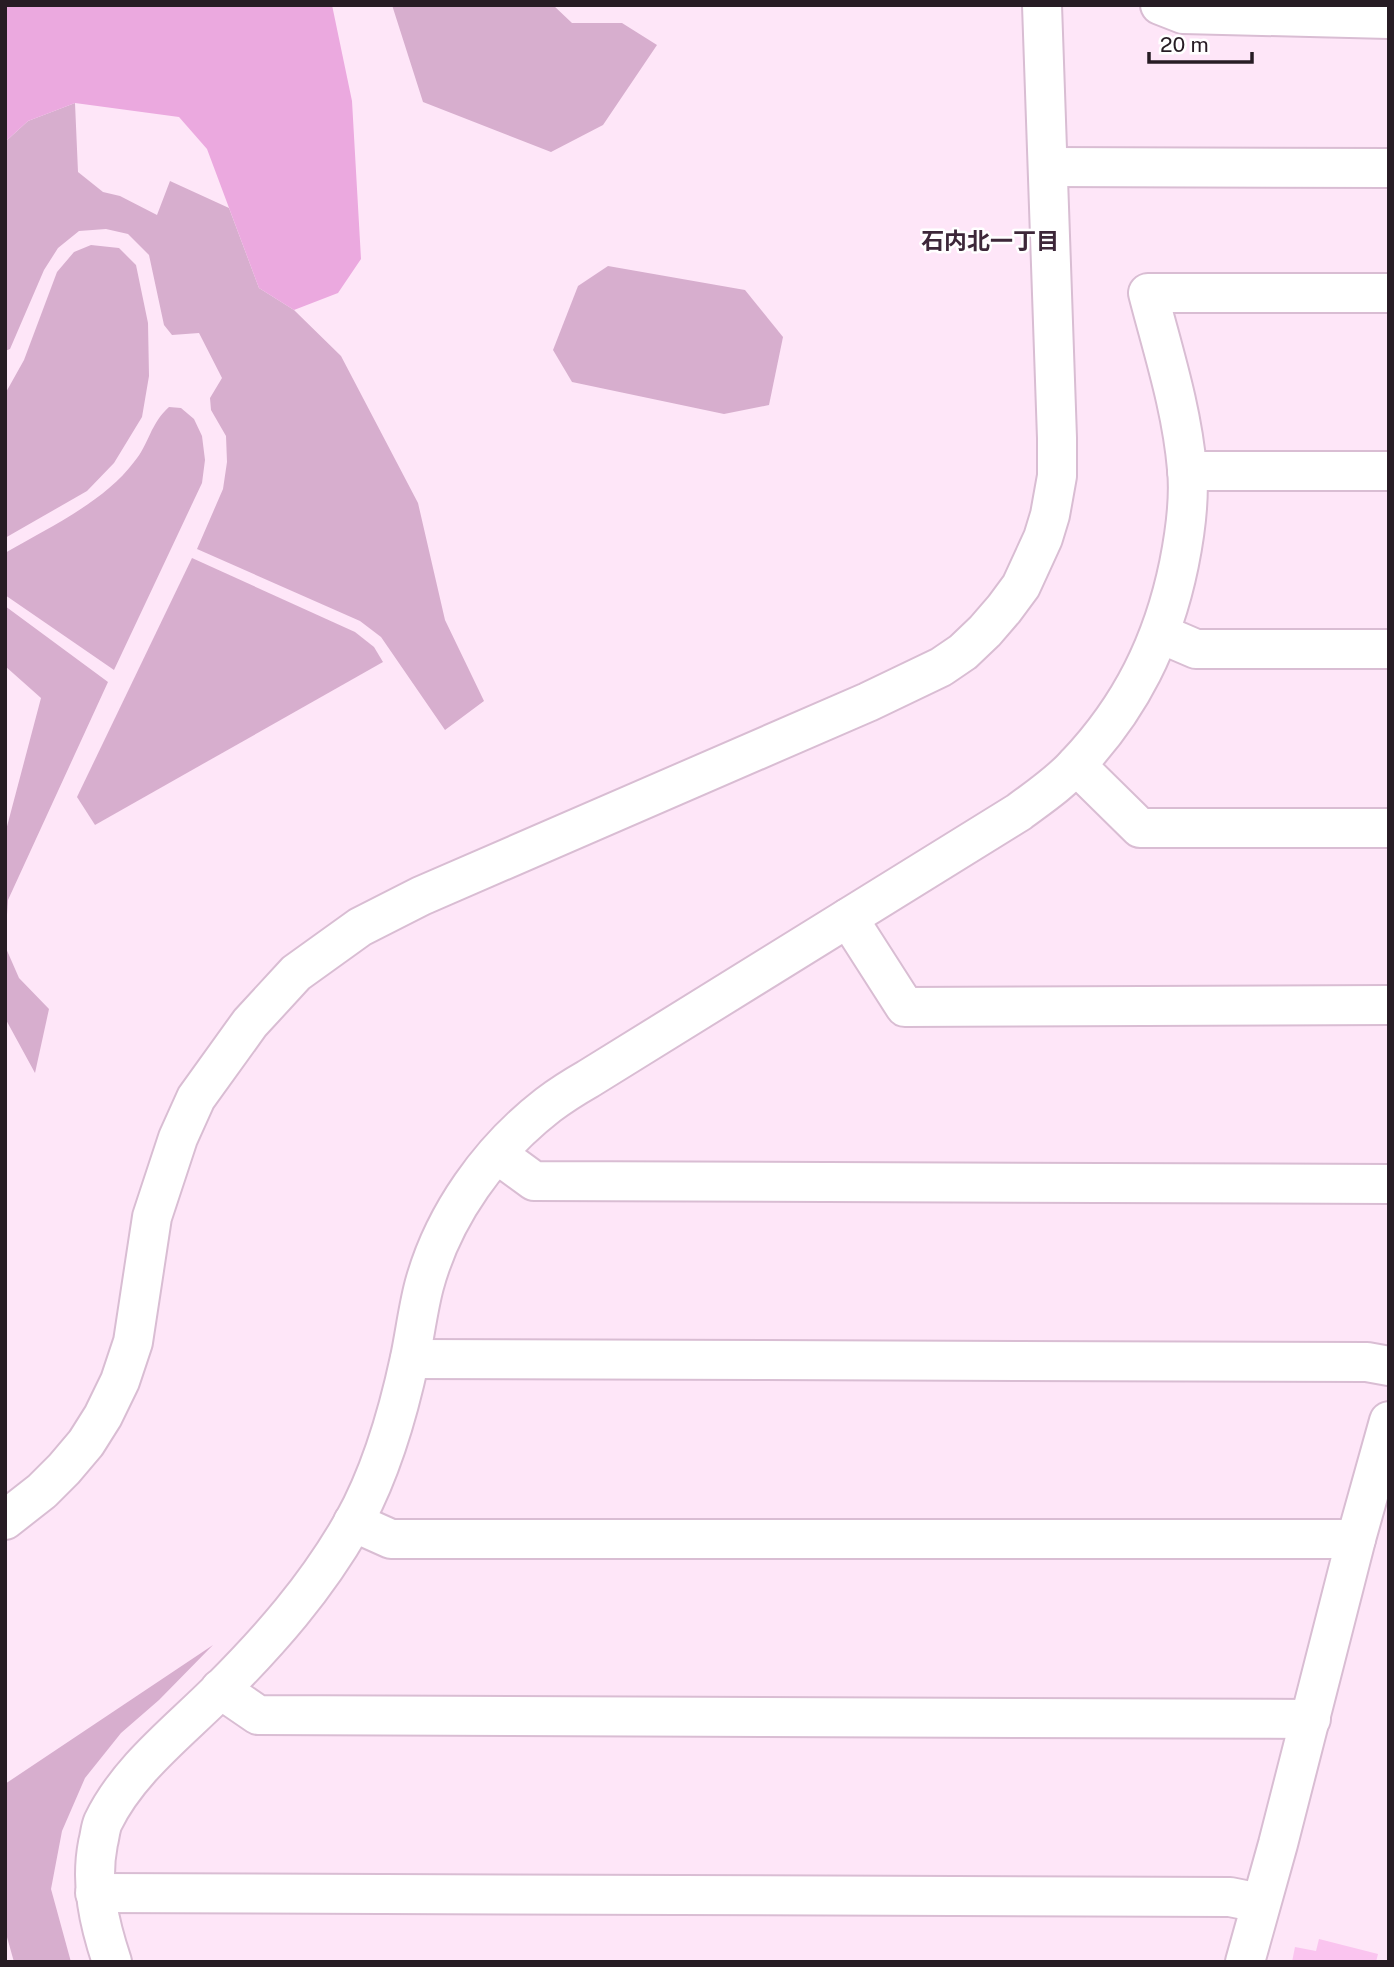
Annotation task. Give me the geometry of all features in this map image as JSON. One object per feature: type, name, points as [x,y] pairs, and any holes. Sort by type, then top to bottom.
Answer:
[{"type":"street","points":[[5,1520],[42,1491],[64,1469],[86,1443],[103,1416],[120,1381],[133,1342],[152,1217],[178,1138],[196,1098],[234,1044],[296,974],[360,927],[421,896],[918,680],[963,652],[985,631],[1021,586],[1043,538],[1057,476],[1042,5]]},
{"type":"street","points":[[1160,5],[1183,14],[1389,19]]},
{"type":"street","points":[[1048,167],[1389,168]]},
{"type":"street","points":[[112,1962],[101,1931],[95,1892],[95,1860],[102,1825],[121,1791],[146,1763],[270,1640],[302,1599],[353,1522],[369,1489],[398,1406],[425,1285],[442,1238],[466,1194],[497,1154],[521,1128],[548,1105],[599,1071],[1019,812],[1076,765],[1125,703],[1161,634],[1185,532],[1187,471],[1183,435],[1148,293],[1389,293]]},
{"type":"street","points":[[1187,471],[1389,471]]},
{"type":"street","points":[[1161,634],[1196,649],[1389,649]]},
{"type":"street","points":[[1076,765],[1140,828],[1389,828]]},
{"type":"street","points":[[848,918],[905,1007],[1389,1005]]},
{"type":"street","points":[[497,1154],[534,1181],[1389,1184]]},
{"type":"street","points":[[410,1359],[1367,1362],[1389,1366]]},
{"type":"street","points":[[1245,1962],[1311,1719],[1356,1539],[1388,1430]]},
{"type":"street","points":[[353,1522],[391,1538],[1356,1539]]},
{"type":"street","points":[[220,1689],[258,1715],[1311,1719]]},
{"type":"street","points":[[95,1892],[1230,1897],[1260,1903]]},
{"type":"shaded area","points":[[5,5],[332,5],[352,101],[361,259],[338,293],[294,310],[259,288],[207,149],[179,117],[75,103],[28,121],[5,142]]},
{"type":"shaded area","points":[[392,5],[553,5],[572,23],[622,23],[657,45],[603,125],[551,152],[423,102]]},
{"type":"shaded area","points":[[75,103],[78,172],[103,192],[120,196],[157,215],[170,181],[229,208],[259,288],[294,310],[341,356],[418,503],[445,620],[484,701],[445,730],[381,637],[360,621],[197,549],[223,489],[227,462],[226,436],[211,410],[210,398],[222,378],[199,333],[172,335],[164,325],[149,255],[128,234],[106,229],[79,231],[58,248],[44,270],[10,349],[5,351],[5,142],[28,121]]},
{"type":"shaded area","points":[[91,245],[119,248],[136,265],[148,323],[149,376],[142,417],[114,463],[87,491],[5,538],[5,394],[24,360],[57,272],[74,252]]},
{"type":"shaded area","points":[[608,266],[745,290],[783,337],[769,405],[724,414],[572,382],[553,350],[578,286]]},
{"type":"shaded area","points":[[169,407],[181,408],[194,419],[202,436],[205,460],[202,483],[114,670],[5,595],[5,553],[74,513],[107,490],[134,462],[158,420]]},
{"type":"shaded area","points":[[192,558],[355,632],[374,647],[383,662],[95,825],[77,797]]},
{"type":"shaded area","points":[[5,606],[108,682],[8,900],[5,944],[5,834],[41,698],[5,666]]},
{"type":"shaded area","points":[[5,946],[19,978],[49,1009],[35,1073],[5,1018]]},
{"type":"shaded area","points":[[213,1645],[159,1700],[121,1733],[85,1778],[62,1831],[51,1889],[71,1962],[14,1962],[5,1930],[5,1784]]},
{"type":"building","points":[[1319,1939],[1378,1954],[1376,1962],[1292,1962],[1295,1947],[1316,1951]]},
{"type":"district","name":"石内北一丁目","points":[[990,241]]}]
